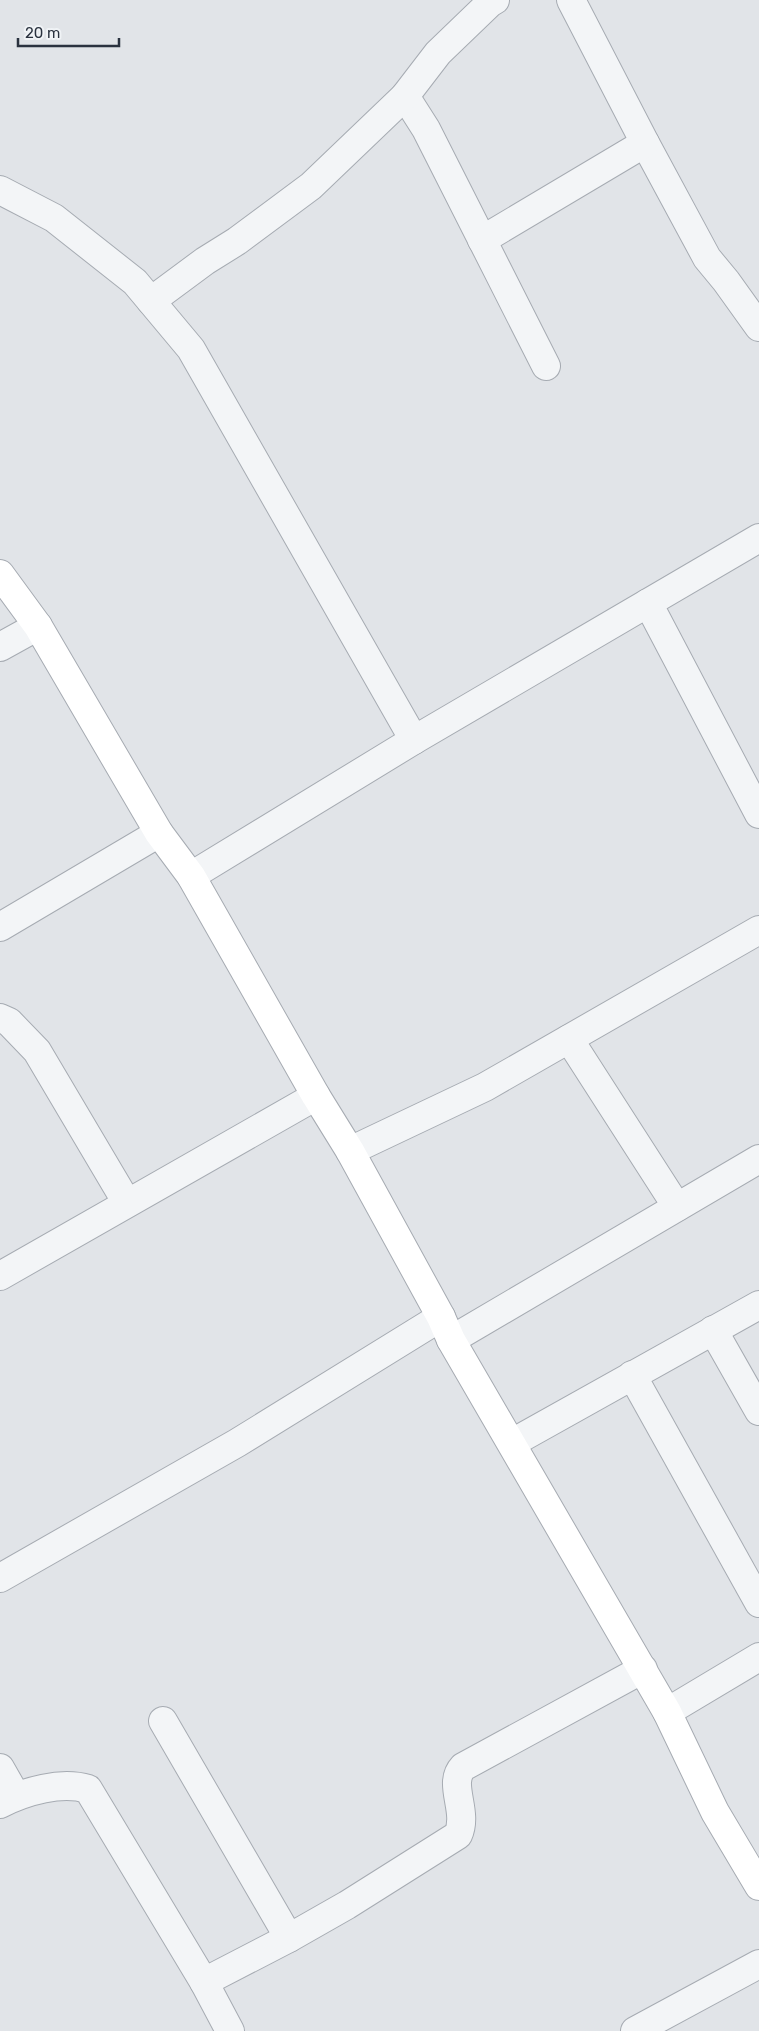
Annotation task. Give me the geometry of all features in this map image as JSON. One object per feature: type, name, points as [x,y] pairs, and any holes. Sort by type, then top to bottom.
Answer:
[{"type":"main road","points":[[0,574],[38,626],[159,833],[191,876],[316,1096],[350,1151],[446,1328],[643,1669],[667,1712],[715,1812],[759,1886]]},
{"type":"street","points":[[151,301],[205,261],[237,242],[311,186],[405,96],[438,53],[495,0]]},
{"type":"street","points":[[571,0],[645,144],[707,258],[759,327]]},
{"type":"street","points":[[405,96],[426,129],[546,366]]},
{"type":"street","points":[[482,240],[645,144]]},
{"type":"street","points":[[0,190],[54,218],[135,282],[191,349],[414,740]]},
{"type":"street","points":[[191,876],[414,740],[759,538]]},
{"type":"street","points":[[648,602],[759,814]]},
{"type":"street","points":[[0,648],[38,626]]},
{"type":"street","points":[[0,928],[159,833]]},
{"type":"street","points":[[350,1151],[485,1087],[759,930]]},
{"type":"street","points":[[0,1018],[9,1022],[37,1051],[127,1203]]},
{"type":"street","points":[[569,1039],[676,1207]]},
{"type":"street","points":[[0,1276],[316,1096]]},
{"type":"street","points":[[0,1578],[237,1442],[446,1328],[676,1207],[759,1158]]},
{"type":"street","points":[[512,1442],[759,1304]]},
{"type":"street","points":[[713,1330],[759,1411]]},
{"type":"street","points":[[632,1375],[759,1603]]},
{"type":"street","points":[[667,1712],[759,1658]]},
{"type":"street","points":[[204,1982],[289,1938],[347,1905],[458,1835],[462,1820],[457,1779],[458,1772],[463,1767],[643,1669]]},
{"type":"street","points":[[164,1722],[289,1938]]},
{"type":"street","points":[[0,1768],[8,1800],[64,1785],[88,1788],[204,1982],[230,2031]]},
{"type":"street","points":[[635,2031],[759,1964]]}]
